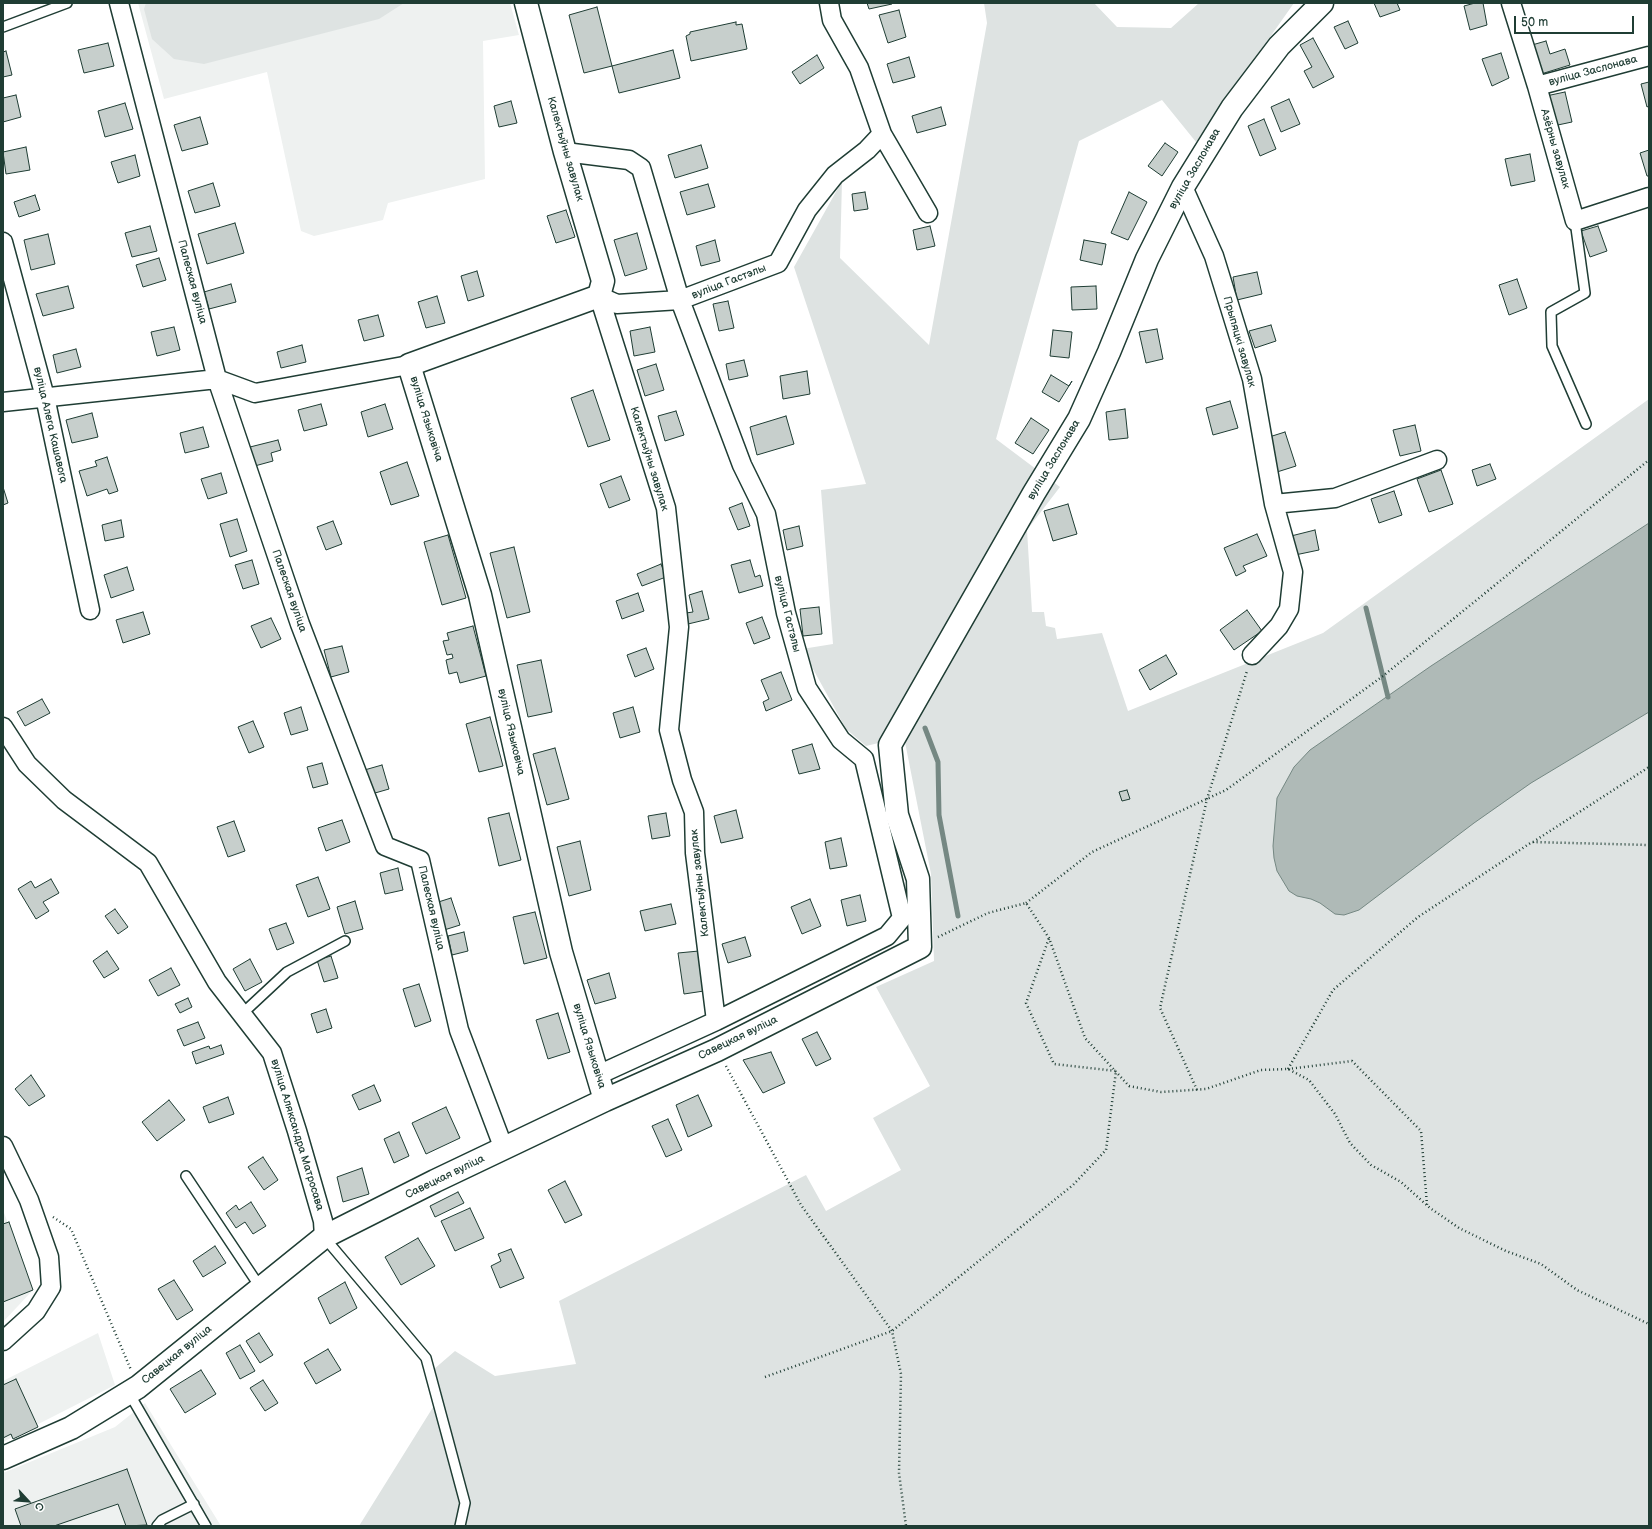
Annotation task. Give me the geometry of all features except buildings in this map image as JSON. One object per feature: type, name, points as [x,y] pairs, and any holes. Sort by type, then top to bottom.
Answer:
[{"type":"street","name":"Палеская вуліца","points":[[119,3],[217,379],[300,624],[385,846],[420,860],[459,1030],[504,1149]]},
{"type":"street","name":"Калектыўны завулак","points":[[526,3],[565,152],[603,281],[599,296],[666,508],[679,627],[669,730],[682,780],[694,812],[695,853],[716,1020]]},
{"type":"street","points":[[829,3],[832,20],[859,68],[882,134],[928,213]]},
{"type":"street","name":"вуліца Заслонава","points":[[920,946],[918,879],[897,815],[890,745],[1034,493],[1079,418],[1109,352],[1147,259],[1182,187],[1232,108],[1279,46],[1322,3]]},
{"type":"street","name":"Азёрны завулак","points":[[1511,3],[1537,86],[1575,221]]},
{"type":"street","name":"вуліца Заслонава","points":[[1537,86],[1649,56]]},
{"type":"street","name":"вуліца Гастэлы","points":[[599,296],[617,304],[680,300],[778,263],[807,210],[835,175],[867,150],[882,134]]},
{"type":"street","name":"вуліца Гастэлы","points":[[565,152],[629,160],[641,168],[680,300],[742,465],[766,514],[786,613],[807,688],[841,740],[864,759],[902,918],[887,936],[716,1020]]},
{"type":"street","name":"Прыпяцкі завулак","points":[[1182,187],[1214,256],[1252,379],[1274,504],[1293,572],[1289,609],[1279,626],[1252,655]]},
{"type":"street","points":[[1575,221],[1649,197]]},
{"type":"street","name":"вуліца Алега Кашавога","points":[[3,242],[45,397],[90,610]]},
{"type":"street","points":[[3,402],[217,379],[255,393],[409,365],[599,296]]},
{"type":"street","name":"вуліца Языковіча","points":[[409,365],[480,595],[561,952],[605,1100]]},
{"type":"street","points":[[1274,504],[1335,498],[1437,460]]},
{"type":"street","name":"вуліца Аляксандра Матросава","points":[[3,727],[26,764],[64,800],[148,863],[217,982],[272,1053],[297,1131],[323,1221],[324,1237]]},
{"type":"street","name":"Савецкая вуліца","points":[[3,1458],[71,1428],[134,1390],[324,1237],[605,1100],[717,1050],[920,946]]},
{"type":"street","points":[[598,1075],[716,1020]]},
{"type":"street","points":[[3,1146],[29,1200],[49,1257],[50,1287],[36,1311],[3,1341]]},
{"type":"lane","points":[[3,27],[66,3]]},
{"type":"lane","points":[[1575,221],[1585,293],[1551,312],[1552,346],[1586,424]]},
{"type":"lane","points":[[243,1014],[287,972],[345,941]]},
{"type":"lane","points":[[186,1176],[260,1287]]},
{"type":"lane","points":[[324,1237],[426,1358],[465,1503],[460,1526]]},
{"type":"lane","points":[[134,1390],[206,1526]]},
{"type":"lane","points":[[157,1526],[162,1520],[194,1504]]},
{"type":"path","points":[[920,946],[988,913],[1026,903],[1092,852],[1226,790],[1383,676],[1649,460]]},
{"type":"path","points":[[1197,1090],[1160,1008],[1207,799],[1252,655]]},
{"type":"path","points":[[1288,1069],[1333,990],[1418,917],[1649,767]]},
{"type":"path","points":[[1532,842],[1649,845]]},
{"type":"path","points":[[1026,903],[1049,938],[1085,1038],[1129,1086],[1160,1092],[1206,1089],[1261,1070],[1288,1069],[1352,1061],[1421,1132],[1427,1205]]},
{"type":"path","points":[[1049,938],[1026,1003],[1054,1064],[1116,1071]]},
{"type":"path","points":[[717,1050],[801,1205],[892,1330],[901,1374],[899,1473],[906,1526]]},
{"type":"path","points":[[1288,1069],[1309,1080],[1335,1114],[1350,1143],[1371,1165],[1401,1182],[1427,1205],[1459,1228],[1506,1251],[1541,1264],[1577,1290],[1649,1324]]},
{"type":"path","points":[[765,1377],[892,1330],[1073,1185],[1106,1150],[1116,1071]]},
{"type":"path","points":[[29,1200],[70,1229],[134,1390]]},
{"type":"shaded area","points":[[138,3],[510,3],[519,35],[483,41],[485,179],[388,203],[383,220],[314,236],[301,231],[267,72],[164,99]]},
{"type":"shaded area","points":[[146,3],[404,3],[379,19],[204,64],[174,59],[152,39],[144,9]]},
{"type":"shaded area","points":[[984,3],[1094,3],[1117,27],[1171,28],[1199,3],[1294,3],[1196,142],[1162,100],[1079,141],[996,439],[1060,487],[1027,530],[1032,612],[1044,612],[1046,626],[1055,628],[1057,639],[1102,633],[1128,711],[1323,633],[1649,399],[1649,1526],[359,1526],[435,1404],[426,1376],[455,1351],[495,1376],[576,1364],[559,1301],[806,1175],[826,1211],[901,1170],[873,1118],[930,1086],[876,987],[934,961],[931,874],[904,737],[866,746],[846,729],[802,649],[833,644],[821,490],[866,484],[794,267],[842,181],[840,258],[929,345],[987,23]]},
{"type":"shaded area","points":[[1649,523],[1649,712],[1531,783],[1474,823],[1359,910],[1344,915],[1335,914],[1320,903],[1311,899],[1297,896],[1289,891],[1277,871],[1274,858],[1273,846],[1277,798],[1294,767],[1310,750],[1431,666]]},
{"type":"shaded area","points":[[3,1210],[33,1290],[3,1322]]},
{"type":"shaded area","points":[[98,1333],[115,1385],[3,1442],[3,1381]]},
{"type":"shaded area","points":[[145,1403],[221,1526],[3,1526],[3,1473],[115,1427]]},
{"type":"waterway","points":[[1366,608],[1388,697]]},
{"type":"waterway","points":[[925,728],[938,762],[939,815],[958,916]]}]
